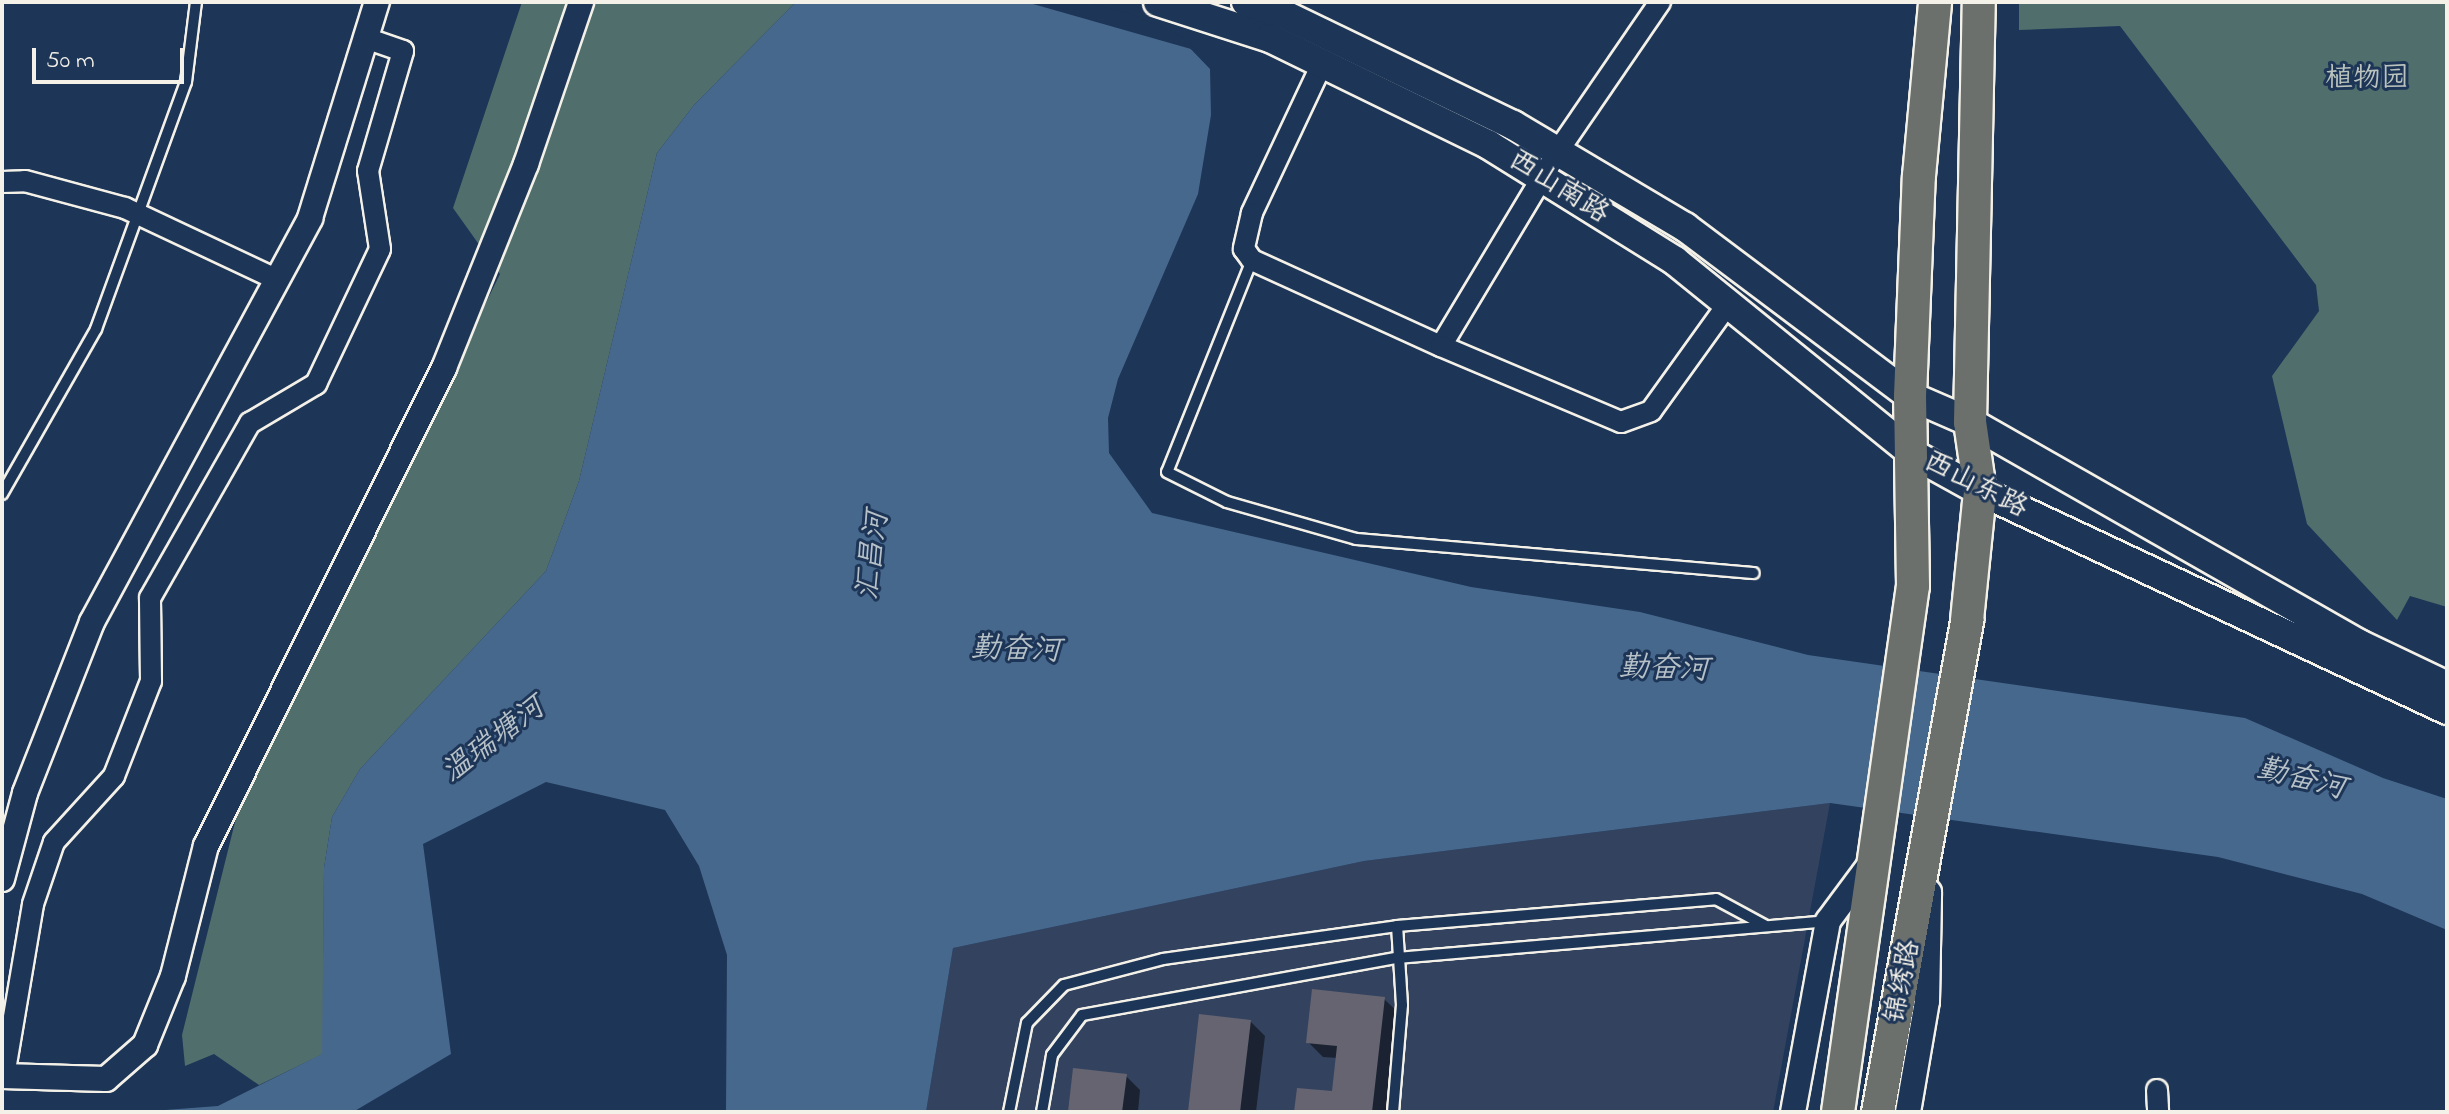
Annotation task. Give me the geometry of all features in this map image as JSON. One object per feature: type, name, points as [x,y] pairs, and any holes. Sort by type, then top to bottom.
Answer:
[{"type":"main road","name":"西山南路","points":[[1158,2],[1253,10],[1499,118],[1685,227],[1910,396],[1970,422]]},
{"type":"main road","name":"西山东路","points":[[1935,2],[1919,176],[1910,396],[1913,454],[1980,491],[2447,710]]},
{"type":"main road","name":"西山东路","points":[[1979,2],[1970,422],[2359,644],[2447,686]]},
{"type":"main road","name":"西山南路","points":[[1253,10],[1322,64],[1489,145],[1675,261],[1913,454]]},
{"type":"main road","points":[[1970,422],[1980,491]]},
{"type":"main road","name":"锦绣路","points":[[1838,1112],[1913,586],[1913,454]]},
{"type":"main road","name":"锦绣路","points":[[1878,1112],[1929,852],[1967,620],[1980,491]]},
{"type":"street","points":[[2,879],[13,789],[92,622],[310,218],[377,2]]},
{"type":"street","points":[[366,38],[403,51],[368,171],[380,249],[316,384],[250,423],[150,598],[151,681],[114,776],[54,842],[33,904],[3,1076],[106,1079],[145,1045],[173,976],[206,846],[444,368],[526,164],[581,2]]},
{"type":"street","points":[[1441,346],[1558,151],[1660,2]]},
{"type":"street","points":[[1322,64],[1252,213],[1244,249],[1252,260],[1441,346],[1621,422],[1651,411],[1728,304]]},
{"type":"street","points":[[2,182],[25,181],[139,214],[278,280]]},
{"type":"street","points":[[1908,1112],[1927,1001],[1929,852]]},
{"type":"street","points":[[1793,1112],[1828,921],[1876,857]]},
{"type":"street","points":[[2157,1090],[2158,1112]]},
{"type":"lane","points":[[2,494],[96,329],[186,82],[196,2]]},
{"type":"lane","points":[[1252,260],[1167,472],[1227,502],[1356,539],[1754,573]]},
{"type":"lane","points":[[1009,1112],[1027,1023],[1064,985],[1163,959],[1397,926],[1716,899],[1766,926]]},
{"type":"lane","points":[[1042,1112],[1052,1055],[1082,1015],[1397,958],[1828,921]]},
{"type":"lane","points":[[1393,1112],[1402,1005],[1397,926]]},
{"type":"shaded area","points":[[1830,803],[1773,1112],[926,1112],[953,948],[1364,861]]},
{"type":"green space","points":[[522,2],[796,2],[694,105],[657,153],[579,481],[546,571],[360,769],[332,817],[324,868],[323,1054],[259,1085],[214,1054],[185,1066],[182,1035],[238,810],[500,274],[453,208]]},
{"type":"green space","name":"植物园","points":[[2019,2],[2447,2],[2447,607],[2410,596],[2397,620],[2307,524],[2272,376],[2319,311],[2316,285],[2120,26],[2019,30]]},
{"type":"water","points":[[796,2],[1079,2],[1184,42],[1210,69],[1211,115],[1198,194],[1118,379],[1108,418],[1109,453],[1152,513],[1471,587],[1640,612],[1808,655],[2245,718],[2383,778],[2447,799],[2447,930],[2362,894],[2218,857],[1830,803],[1364,861],[953,948],[926,1112],[726,1112],[727,955],[699,866],[665,810],[546,782],[423,844],[451,1054],[353,1112],[139,1112],[218,1106],[322,1054],[324,868],[332,817],[360,769],[546,571],[579,481],[657,153],[694,105]]},
{"type":"pier","points":[[1026,2],[1085,2],[1133,15],[1186,38],[1198,51]]},
{"type":"building","points":[[1312,989],[1385,997],[1372,1112],[1294,1112],[1297,1088],[1332,1091],[1337,1046],[1306,1043]]},
{"type":"building","points":[[1199,1014],[1251,1020],[1240,1112],[1188,1112]]},
{"type":"building","points":[[1073,1068],[1127,1074],[1122,1112],[1068,1112]]},
{"type":"water label","name":"汇昌河","points":[[874,556]]},
{"type":"water label","name":"勤奋河","points":[[1016,651]]},
{"type":"water label","name":"勤奋河","points":[[1664,670]]},
{"type":"water label","name":"温瑞塘河","points":[[494,741]]},
{"type":"water label","name":"勤奋河","points":[[2301,780]]}]
